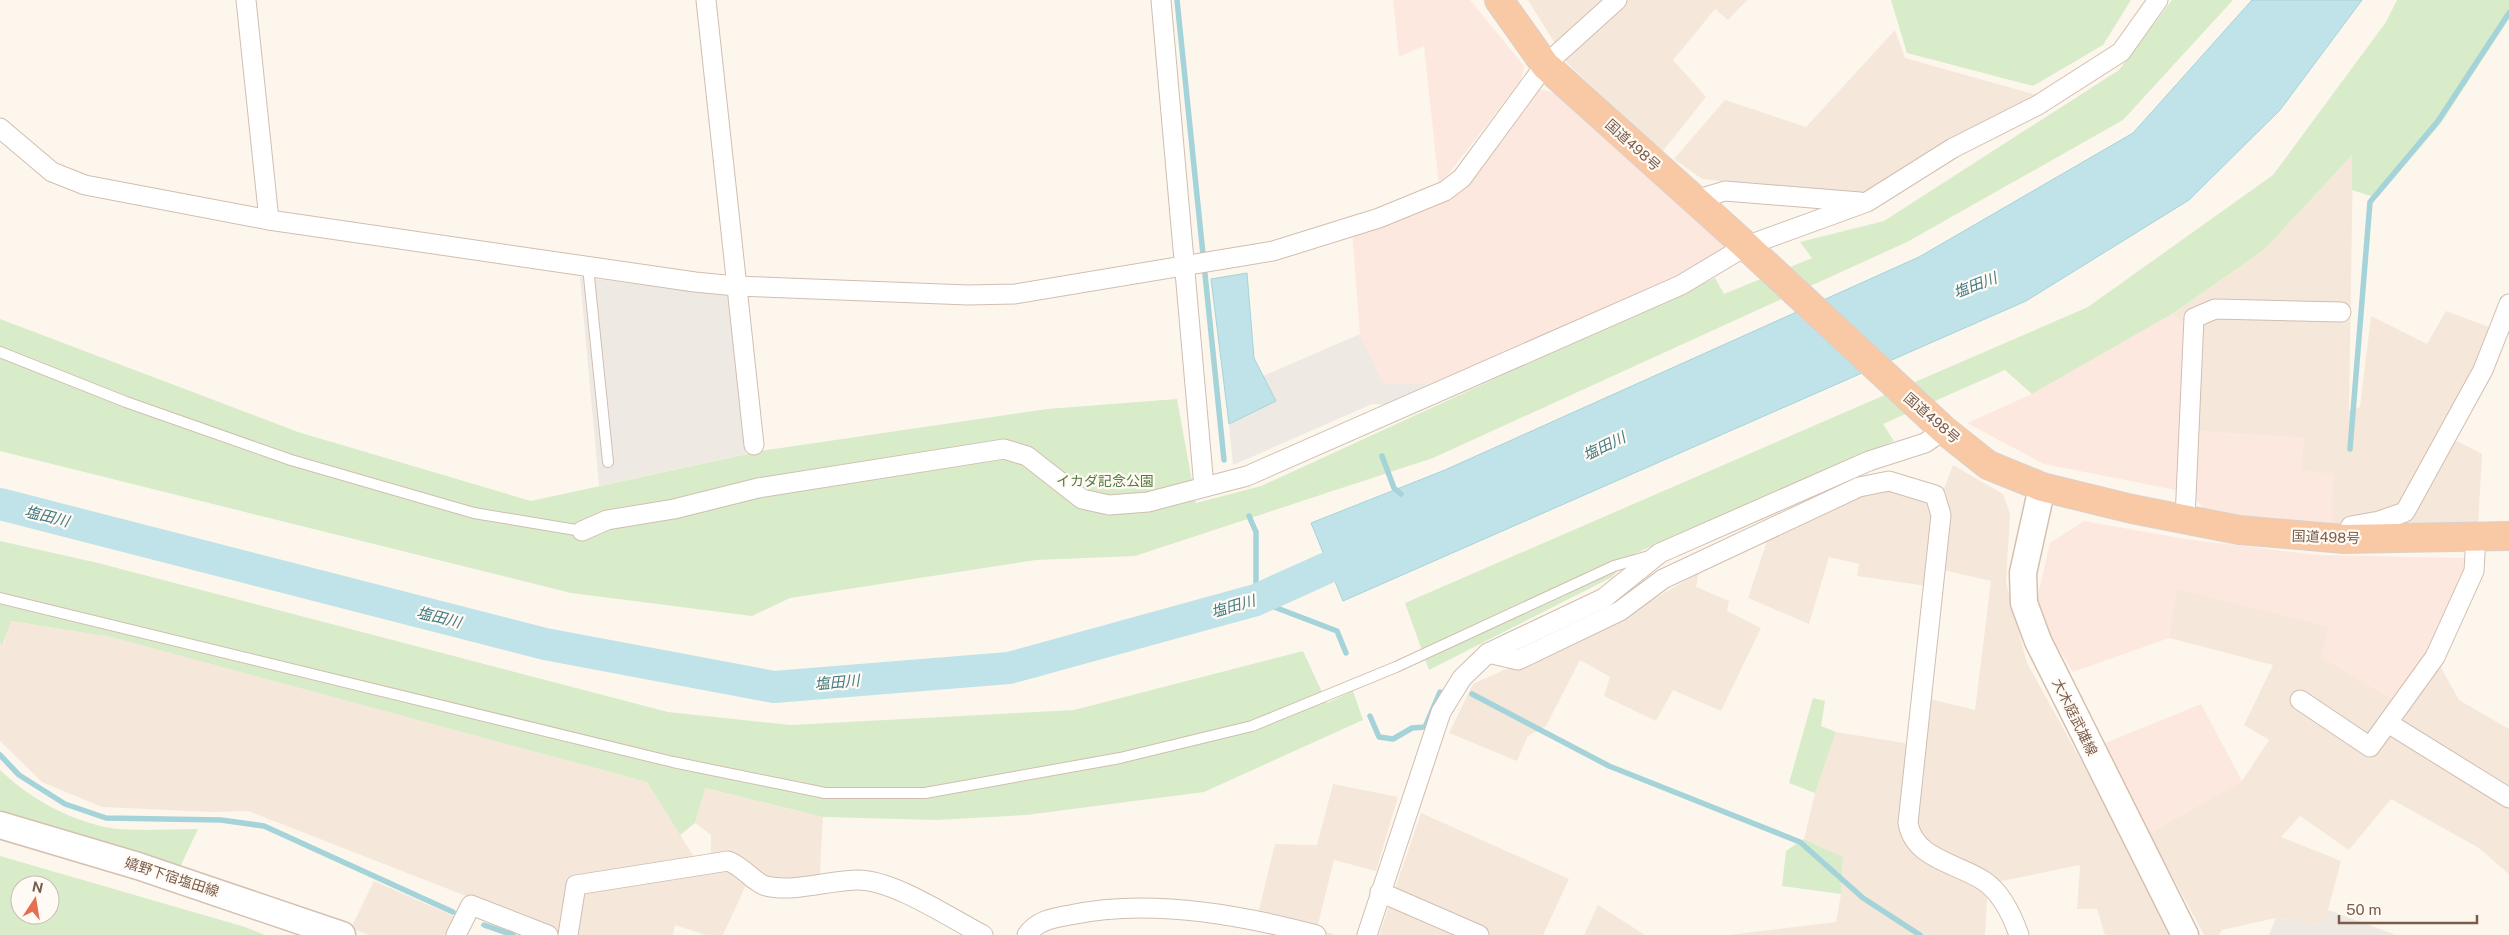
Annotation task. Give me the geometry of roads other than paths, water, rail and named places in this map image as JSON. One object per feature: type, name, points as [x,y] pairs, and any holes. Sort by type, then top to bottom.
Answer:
[{"type":"highway","name":"国道498号","points":[[1499,0],[1545,65],[1746,246],[1944,430],[1988,465],[2042,487],[2239,530],[2344,539],[2509,536]]},
{"type":"main road","name":"大木庭武雄線","points":[[2042,487],[2023,573],[2024,603],[2043,650],[2185,935]]},
{"type":"main road","name":"嬉野下宿塩田線","points":[[0,825],[146,868],[342,935]]},
{"type":"street","points":[[246,0],[269,220]]},
{"type":"street","points":[[706,0],[754,445]]},
{"type":"street","points":[[1161,0],[1197,265],[1204,487]]},
{"type":"street","points":[[0,128],[52,172],[85,185],[269,220],[588,268],[736,286],[968,295],[1015,294],[1273,251],[1379,218],[1445,191],[1462,178],[1545,65],[1617,0]]},
{"type":"street","points":[[582,531],[607,520],[674,509],[758,488],[1004,449],[1027,456],[1082,499],[1109,505],[1148,502],[1247,476],[1673,289],[1746,246],[1867,202],[1953,148],[2038,105],[2121,52],[2158,0]]},
{"type":"street","points":[[1695,200],[1725,191],[1867,202]]},
{"type":"street","points":[[2344,539],[2351,526],[2379,522],[2405,512],[2483,370],[2509,304]]},
{"type":"street","points":[[2184,519],[2194,318],[2215,310],[2341,312]]},
{"type":"street","points":[[1367,935],[1441,712],[1462,678],[1488,653],[1604,598],[1660,553],[1869,461],[1925,443],[1944,430]]},
{"type":"street","points":[[1488,653],[1518,660],[1620,611],[1663,579],[1859,487],[1889,481],[1935,495],[1941,515],[1908,823],[1910,837],[1923,851],[1985,882],[2011,912],[2019,935]]},
{"type":"street","points":[[2300,700],[2370,747],[2435,657],[2474,571],[2476,536]]},
{"type":"street","points":[[2388,723],[2509,798]]},
{"type":"street","points":[[568,935],[576,885],[728,861],[739,865],[765,886],[787,887],[859,880],[890,886],[983,935]]},
{"type":"street","points":[[1380,892],[1479,935]]},
{"type":"street","points":[[456,935],[471,905],[548,935]]},
{"type":"street","points":[[1027,935],[1030,929],[1045,920],[1101,908],[1195,911],[1265,923],[1316,935]]},
{"type":"lane","points":[[588,268],[608,462]]},
{"type":"lane","points":[[0,352],[126,402],[291,460],[474,512],[582,531]]},
{"type":"lane","points":[[0,598],[682,764],[825,793],[925,793],[1120,758],[1252,726],[1396,667],[1614,566],[1660,553]]},
{"type":"water","points":[[2252,0],[2362,0],[2280,110],[2189,200],[2026,301],[1343,601],[1311,523],[1445,470],[1919,257],[2133,133]]},
{"type":"water","points":[[1247,273],[1254,358],[1276,401],[1229,424],[1211,279]]},
{"type":"waterway","points":[[1177,0],[1224,460]]},
{"type":"waterway","points":[[2350,449],[2370,202],[2438,121],[2509,13]]},
{"type":"waterway","points":[[1382,456],[1394,488],[1401,494]]},
{"type":"waterway","name":"塩田川","points":[[0,504],[545,644],[774,687],[1009,668],[1256,600],[1329,567],[1371,551]]},
{"type":"waterway","points":[[1249,516],[1256,532],[1256,600],[1337,631],[1346,653]]},
{"type":"waterway","points":[[1370,716],[1379,737],[1393,739],[1412,728],[1425,727],[1440,692]]},
{"type":"waterway","points":[[1472,694],[1609,766],[1800,842],[1863,898],[1920,935]]},
{"type":"waterway","points":[[0,755],[19,775],[65,804],[106,818],[221,820],[264,826],[453,912]]},
{"type":"waterway","points":[[484,925],[513,935]]},
{"type":"park label","name":"イカダ記念公園","points":[[1105,481]]}]
